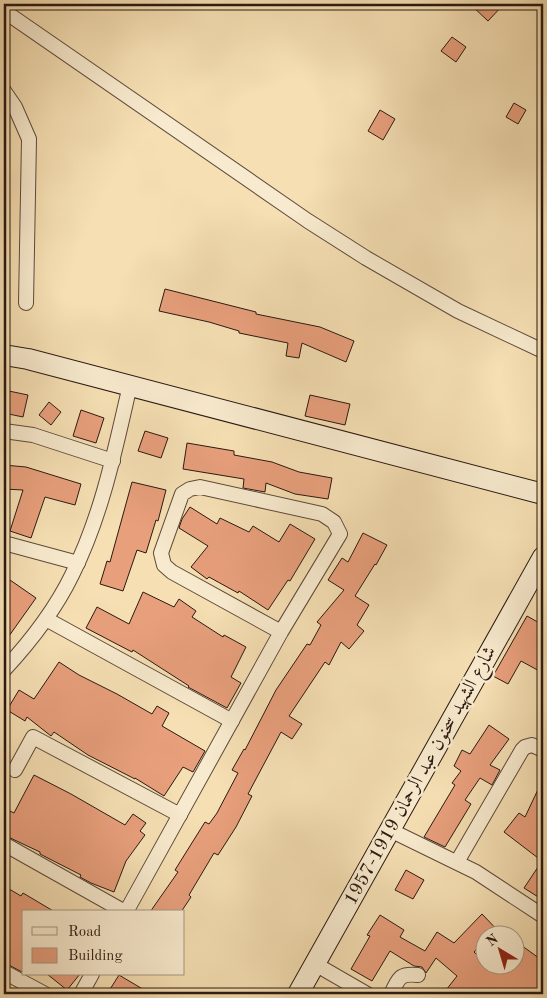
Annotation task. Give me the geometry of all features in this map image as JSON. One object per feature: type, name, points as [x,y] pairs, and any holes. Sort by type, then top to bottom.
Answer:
[{"type":"street","points":[[4,11],[292,210],[366,258],[458,311],[543,351]]},
{"type":"street","points":[[4,92],[15,106],[29,138],[26,303]]},
{"type":"street","points":[[4,355],[28,359],[543,494]]},
{"type":"street","points":[[4,670],[46,620],[78,563],[91,532],[113,461],[130,386]]},
{"type":"street","points":[[4,431],[33,435],[113,461]]},
{"type":"street","points":[[127,910],[281,632],[340,534],[334,522],[322,514],[200,487],[190,489],[182,494],[161,553],[164,566],[281,632]]},
{"type":"street","points":[[4,543],[78,563]]},
{"type":"street","name":"شارع الشهيد سحنون عبد الرحمان 1919-1957","points":[[298,994],[543,557]]},
{"type":"street","points":[[46,620],[232,721]]},
{"type":"street","points":[[15,770],[33,737],[180,815]]},
{"type":"street","points":[[457,862],[522,750],[532,745],[543,750]]},
{"type":"street","points":[[390,830],[476,872],[543,916]]},
{"type":"street","points":[[4,844],[122,910]]},
{"type":"street","points":[[315,964],[367,994]]},
{"type":"street","points":[[4,972],[45,994]]},
{"type":"street","points":[[391,994],[400,978],[406,974],[418,975]]},
{"type":"street","points":[[81,994],[91,976]]},
{"type":"building","points":[[470,4],[504,4],[488,21]]},
{"type":"building","points":[[452,37],[466,47],[456,62],[441,51]]},
{"type":"building","points":[[514,103],[526,110],[518,124],[506,117]]},
{"type":"building","points":[[380,110],[395,119],[383,140],[368,131]]},
{"type":"building","points":[[165,289],[256,312],[256,314],[320,327],[354,341],[346,362],[302,343],[299,358],[286,356],[288,343],[239,333],[239,331],[209,322],[159,311]]},
{"type":"building","points":[[4,390],[28,395],[23,417],[4,413]]},
{"type":"building","points":[[310,395],[350,404],[345,425],[305,416]]},
{"type":"building","points":[[49,402],[61,412],[51,425],[39,415]]},
{"type":"building","points":[[81,410],[104,418],[96,443],[73,436]]},
{"type":"building","points":[[145,431],[168,438],[161,458],[138,451]]},
{"type":"building","points":[[187,443],[234,451],[234,455],[272,462],[299,472],[332,478],[328,499],[295,494],[266,483],[265,492],[243,488],[244,479],[183,469]]},
{"type":"building","points":[[4,465],[26,467],[81,484],[75,505],[45,497],[31,538],[10,531],[23,490],[4,489]]},
{"type":"building","points":[[132,482],[166,490],[158,521],[156,520],[146,553],[137,550],[123,591],[100,584],[107,561],[110,562]]},
{"type":"building","points":[[190,507],[217,524],[220,518],[249,532],[253,526],[279,542],[290,524],[315,539],[290,581],[288,580],[268,610],[239,591],[238,593],[209,577],[207,579],[191,567],[208,546],[179,528],[182,519]]},
{"type":"building","points":[[363,533],[387,545],[355,596],[369,605],[357,625],[364,631],[349,649],[341,642],[329,665],[325,662],[289,716],[302,724],[292,739],[281,732],[248,794],[252,796],[236,827],[218,855],[214,853],[182,910],[151,910],[178,872],[175,870],[205,822],[209,824],[217,813],[238,773],[232,770],[245,750],[276,690],[307,644],[310,645],[321,625],[317,622],[344,590],[328,580],[342,558],[348,562]]},
{"type":"building","points":[[10,580],[36,598],[4,643],[4,589]]},
{"type":"building","points":[[143,592],[174,607],[179,599],[196,611],[192,617],[223,637],[224,635],[246,647],[231,677],[241,683],[227,708],[188,687],[133,650],[132,652],[86,628],[97,607],[129,624]]},
{"type":"building","points":[[527,616],[543,625],[543,673],[521,661],[508,684],[493,676]]},
{"type":"building","points":[[59,662],[79,675],[152,714],[157,706],[169,713],[162,726],[205,751],[193,772],[183,767],[164,796],[135,778],[88,755],[54,732],[51,736],[27,717],[25,721],[7,710],[19,690],[34,699]]},
{"type":"building","points":[[489,725],[509,739],[490,765],[500,770],[492,785],[480,778],[465,800],[471,804],[445,847],[424,837],[455,785],[452,783],[461,771],[454,766],[462,750],[470,754]]},
{"type":"building","points":[[34,775],[125,825],[133,814],[146,823],[140,831],[145,835],[126,861],[114,892],[91,883],[80,877],[81,875],[40,854],[40,852],[4,835],[4,808],[14,813]]},
{"type":"building","points":[[543,779],[543,900],[524,888],[542,861],[504,832],[519,813],[525,817]]},
{"type":"building","points":[[406,870],[424,880],[413,899],[395,890]]},
{"type":"building","points":[[4,886],[21,896],[23,893],[52,910],[22,910],[22,972],[7,964],[9,960],[4,957]]},
{"type":"building","points":[[482,914],[493,926],[474,926],[474,976],[524,976],[524,947],[543,961],[543,994],[443,994],[457,976],[436,958],[426,973],[422,967],[414,966],[390,951],[372,981],[351,969],[370,936],[367,935],[380,915],[404,930],[400,937],[425,951],[437,932],[454,943]]},
{"type":"building","points":[[50,976],[78,976],[67,990]]},
{"type":"building","points":[[118,976],[121,976],[151,994],[107,994]]}]
